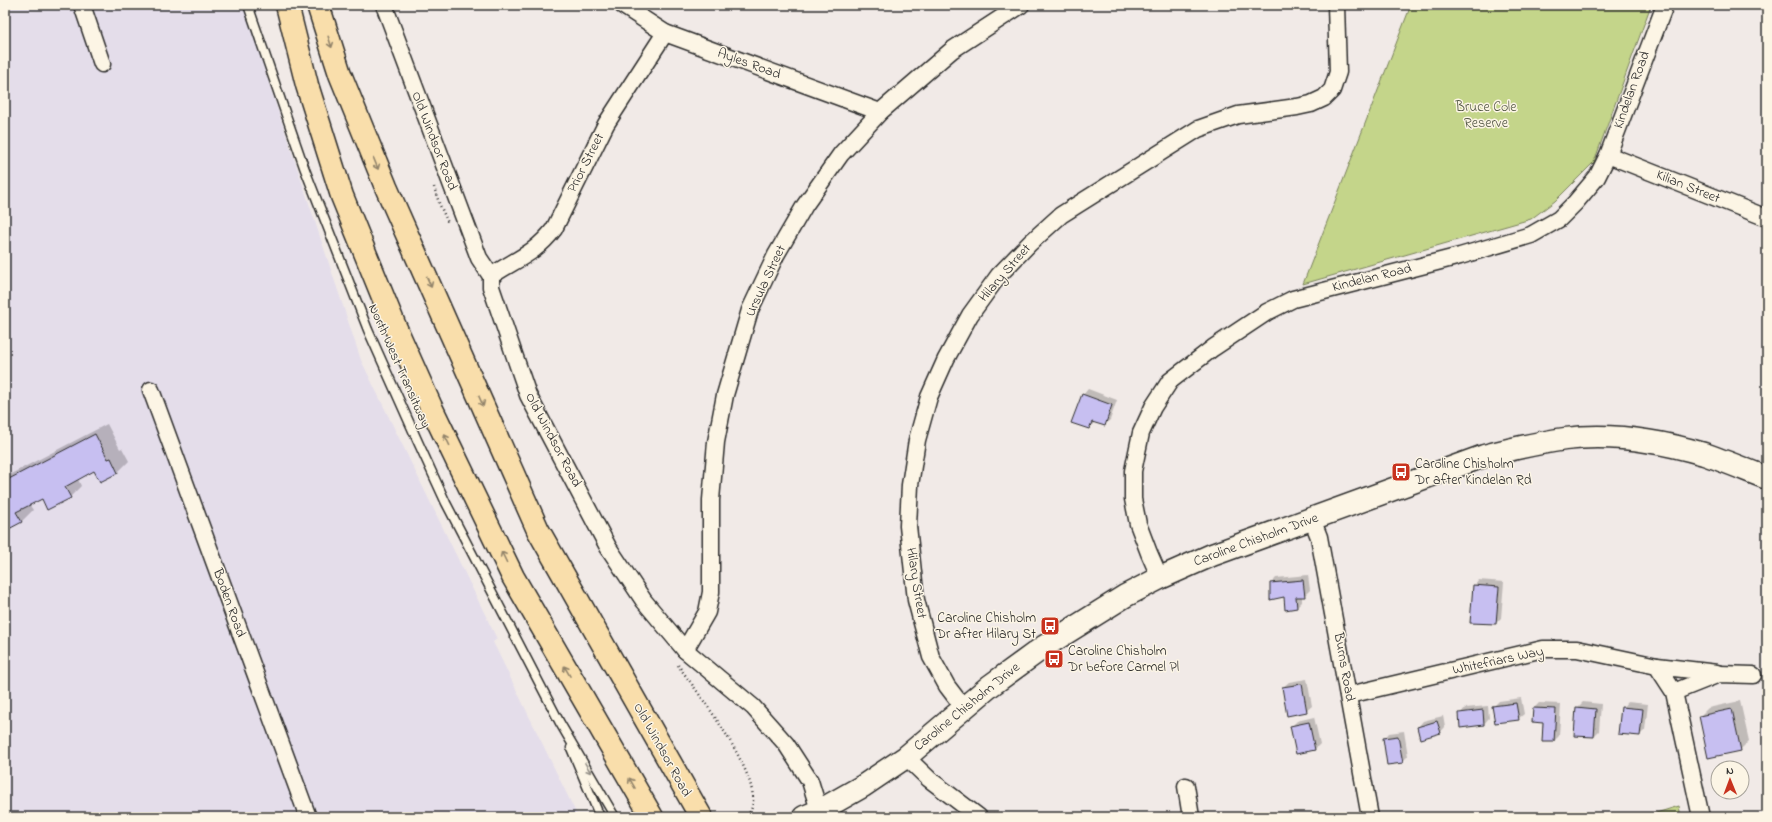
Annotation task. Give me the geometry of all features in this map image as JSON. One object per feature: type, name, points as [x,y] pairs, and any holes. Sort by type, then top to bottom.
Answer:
[{"type":"highway","points":[[287,5],[307,85],[342,196],[394,324],[431,407],[513,577],[652,817]]},
{"type":"highway","name":"Old Windsor Road","points":[[318,5],[340,74],[386,187],[538,530],[701,817]]},
{"type":"main road","name":"Caroline Chisholm Drive","points":[[815,815],[863,786],[906,757],[963,707],[990,686],[1057,638],[1107,606],[1160,578],[1212,555],[1484,456],[1524,446],[1566,439],[1608,438],[1657,443],[1705,455],[1767,478]]},
{"type":"street","points":[[82,5],[102,64]]},
{"type":"street","name":"Old Windsor Road","points":[[384,5],[479,258],[491,276],[492,292],[528,395],[608,547],[644,601],[685,650],[752,707],[786,744],[810,782],[815,815]]},
{"type":"street","name":"Ayles Road","points":[[622,5],[665,32],[880,112]]},
{"type":"street","name":"Ursula Street","points":[[685,650],[707,612],[711,592],[711,500],[716,442],[725,395],[750,310],[776,255],[805,205],[841,154],[880,112],[952,50],[1021,5]]},
{"type":"street","name":"Hilary Street","points":[[963,707],[948,686],[931,657],[916,600],[908,526],[910,485],[918,440],[929,397],[946,359],[970,315],[999,275],[1030,243],[1062,215],[1198,129],[1238,115],[1297,107],[1311,104],[1324,98],[1332,90],[1338,72],[1336,5]]},
{"type":"street","name":"Kindelan Road","points":[[1160,578],[1138,524],[1133,499],[1133,471],[1141,434],[1153,407],[1170,381],[1213,348],[1267,312],[1293,298],[1460,256],[1531,235],[1559,219],[1597,177],[1608,155],[1665,5]]},
{"type":"street","name":"Prior Street","points":[[491,276],[525,257],[544,242],[554,228],[606,124],[665,32]]},
{"type":"street","name":"Kilian Street","points":[[1608,155],[1767,218]]},
{"type":"street","name":"Boden Road","points":[[151,390],[308,817]]},
{"type":"street","name":"Burns Road","points":[[1312,519],[1320,537],[1370,817]]},
{"type":"street","name":"Whitefriars Way","points":[[1349,695],[1543,649],[1577,649],[1657,666],[1719,674]]},
{"type":"street","points":[[1657,666],[1674,692],[1701,817]]},
{"type":"street","points":[[1674,692],[1719,674],[1754,674]]},
{"type":"street","points":[[906,757],[929,779],[979,817]]},
{"type":"street","points":[[1186,786],[1191,817]]},
{"type":"lane","name":"North West Transitway","points":[[248,5],[304,167],[368,330],[446,503],[560,723],[615,817]]},
{"type":"lane","name":"North West Transitway","points":[[560,723],[600,817]]},
{"type":"shaded area","points":[[5,5],[243,5],[361,360],[497,639],[493,642],[578,817],[5,817]]},
{"type":"green space","name":"Bruce Cole Reserve","points":[[1411,5],[1651,5],[1594,162],[1555,201],[1531,219],[1303,284]]},
{"type":"green space","points":[[1679,806],[1681,817],[1643,817]]},
{"type":"building","points":[[1082,394],[1112,405],[1105,426],[1092,422],[1089,429],[1071,423]]},
{"type":"building","points":[[95,434],[108,459],[111,458],[118,473],[100,482],[94,471],[65,487],[71,498],[47,510],[42,499],[16,512],[22,522],[5,531],[5,481]]},
{"type":"building","points":[[1303,580],[1305,597],[1296,597],[1297,608],[1285,610],[1284,597],[1270,600],[1270,583]]},
{"type":"building","points":[[1473,585],[1499,587],[1496,624],[1470,623]]},
{"type":"building","points":[[1302,684],[1307,712],[1287,716],[1282,687]]},
{"type":"building","points":[[1516,703],[1519,720],[1495,723],[1492,706]]},
{"type":"building","points":[[1576,707],[1596,709],[1594,737],[1574,736]]},
{"type":"building","points":[[1621,707],[1643,709],[1640,736],[1618,734]]},
{"type":"building","points":[[1533,708],[1556,709],[1554,742],[1542,742],[1543,723],[1532,722]]},
{"type":"building","points":[[1732,709],[1741,751],[1708,758],[1699,716]]},
{"type":"building","points":[[1483,710],[1484,725],[1460,728],[1459,713]]},
{"type":"building","points":[[1437,721],[1441,733],[1420,739],[1417,727]]},
{"type":"building","points":[[1309,722],[1315,750],[1296,754],[1290,726]]},
{"type":"building","points":[[1398,736],[1403,763],[1387,765],[1383,738]]},
{"type":"place","name":"Caroline Chisholm Dr after Kindelan Rd","points":[[1401,472]]},
{"type":"place","name":"Caroline Chisholm Dr after Hilary St","points":[[1050,626]]},
{"type":"place","name":"Caroline Chisholm Dr before Carmel Pl","points":[[1054,659]]}]
